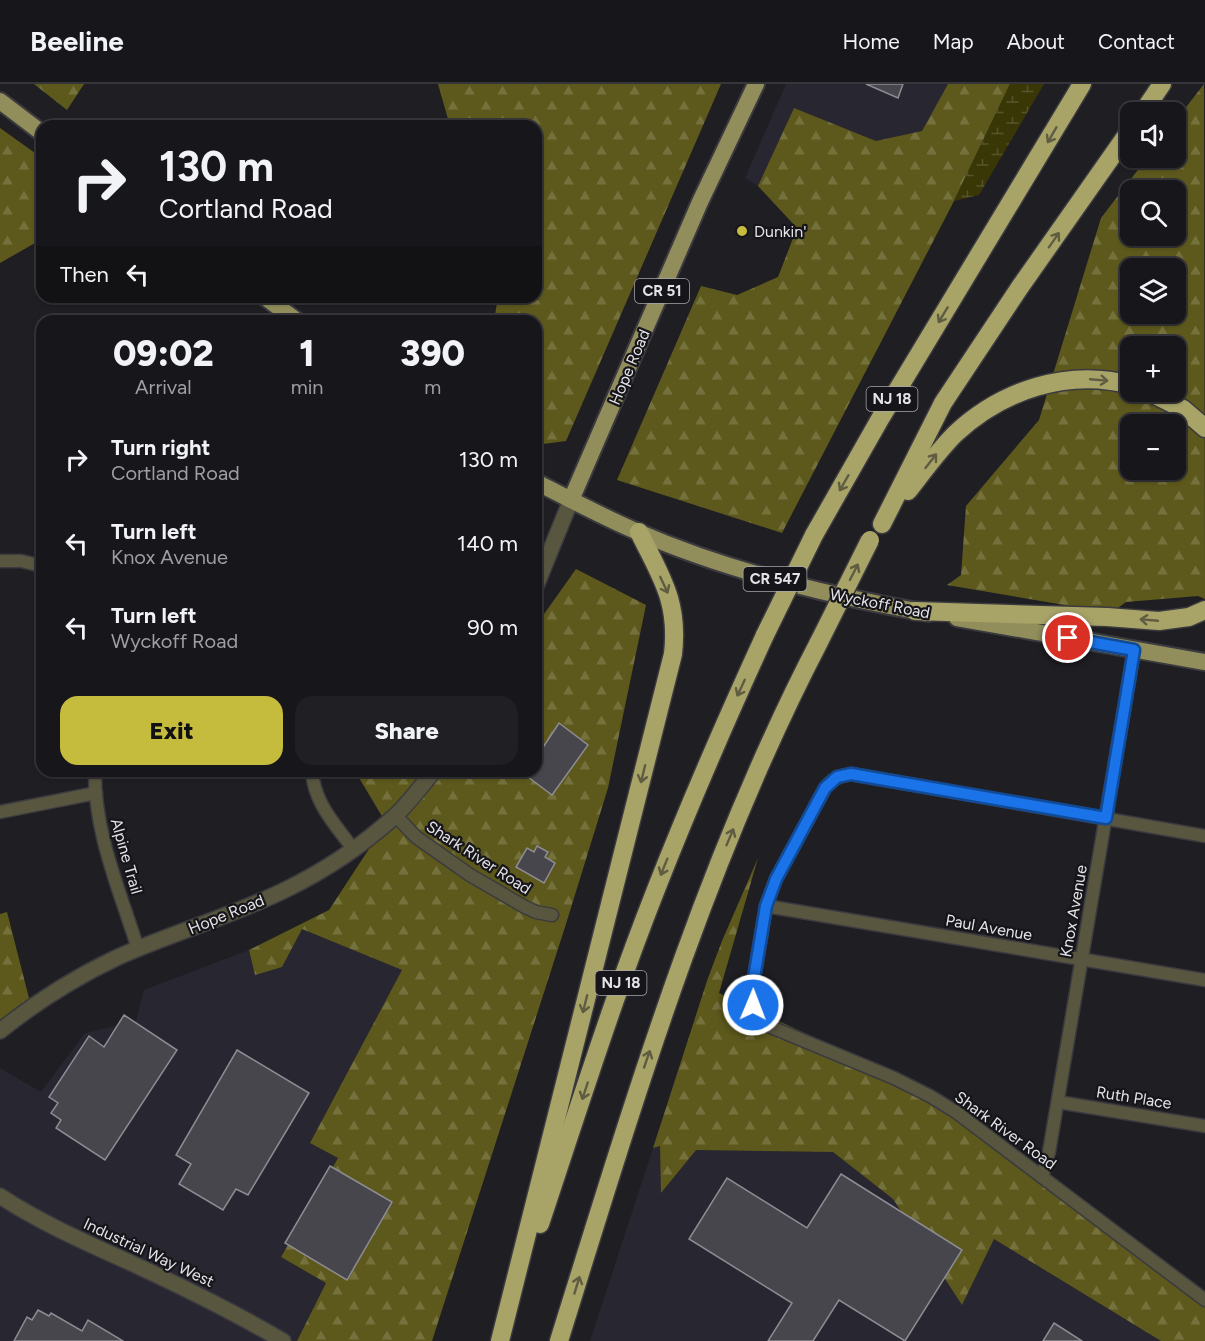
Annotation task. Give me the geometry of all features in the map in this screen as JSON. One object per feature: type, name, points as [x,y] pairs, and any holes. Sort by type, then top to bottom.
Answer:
[{"type":"highway","name":"NJ 18","points":[[501,1341],[623,978],[695,792],[765,635],[814,535],[880,419],[1082,84]]},
{"type":"highway","points":[[1150,102],[1162,84]]},
{"type":"highway","name":"NJ 18","points":[[559,1341],[649,1054],[728,844],[769,746],[870,540],[882,524],[943,403],[1020,287],[1120,145]]},
{"type":"highway","points":[[882,524],[941,449],[957,433],[1006,399],[1036,387],[1068,380],[1089,379],[1120,383]]},
{"type":"highway","points":[[1168,402],[1183,410],[1205,428]]},
{"type":"highway","points":[[501,1341],[673,654],[673,606],[639,532]]},
{"type":"highway","points":[[915,611],[1107,617],[1159,621],[1190,617],[1205,610]]},
{"type":"main road","name":"Hope Road","points":[[572,500],[700,202],[756,84]]},
{"type":"main road","points":[[0,101],[36,128]]},
{"type":"main road","points":[[273,303],[289,315]]},
{"type":"main road","name":"Wyckoff Road","points":[[542,485],[639,532],[688,551],[812,589],[915,611],[1205,662]]},
{"type":"street","name":"Hope Road","points":[[542,572],[572,500]]},
{"type":"street","points":[[0,561],[21,561],[36,565]]},
{"type":"street","name":"Knox Avenue","points":[[1041,1177],[1049,1152],[1058,1102],[1134,650]]},
{"type":"street","points":[[766,906],[776,879],[825,788],[837,777],[851,774],[1205,836]]},
{"type":"street","name":"Alpine Trail","points":[[95,777],[105,846],[138,949]]},
{"type":"street","points":[[313,777],[319,801],[353,849]]},
{"type":"street","name":"Hope Road","points":[[0,1031],[62,987],[90,971],[138,949],[287,889],[353,849],[396,816],[429,777]]},
{"type":"street","points":[[0,812],[96,793]]},
{"type":"street","name":"Shark River Road","points":[[396,816],[416,837],[470,875],[525,907],[552,915]]},
{"type":"street","name":"Shark River Road","points":[[766,906],[752,990],[753,1005],[766,1025],[894,1078],[930,1096],[974,1126],[1205,1300]]},
{"type":"street","name":"Paul Avenue","points":[[766,906],[1205,980]]},
{"type":"street","name":"Ruth Place","points":[[1058,1102],[1205,1126]]},
{"type":"street","name":"Industrial Way West","points":[[0,1196],[22,1210],[74,1236],[233,1312],[283,1341]]},
{"type":"shaded area","points":[[786,84],[948,84],[922,132],[876,141],[794,108],[758,186],[745,178]]},
{"type":"shaded area","points":[[302,929],[402,970],[310,1143],[338,1158],[281,1257],[326,1283],[297,1341],[0,1341],[0,1068],[41,1092],[85,1033],[136,1021],[144,990],[249,950],[255,975]]},
{"type":"shaded area","points":[[660,1146],[662,1192],[695,1150],[833,1152],[893,1199],[962,1304],[994,1239],[1161,1341],[590,1341],[653,1148]]},
{"type":"green space","points":[[34,84],[84,84],[67,110]]},
{"type":"green space","points":[[438,84],[721,84],[566,441],[542,443],[542,315],[495,315],[497,303],[542,303],[542,120],[448,120]]},
{"type":"green space","points":[[948,84],[1010,84],[954,201],[782,533],[617,480],[701,286],[737,295],[778,277],[797,228],[758,186],[794,108],[876,141],[922,131]]},
{"type":"green space","points":[[1010,84],[1044,84],[979,195],[954,201]]},
{"type":"green space","points":[[1204,84],[1205,599],[1198,596],[1126,602],[1111,613],[947,585],[961,575],[966,506],[1039,420],[1101,218],[1120,193],[1120,246],[1186,246],[1186,180],[1130,180],[1139,168],[1186,168],[1186,107]]},
{"type":"green space","points":[[0,128],[36,154],[36,242],[0,263]]},
{"type":"green space","points":[[576,569],[646,605],[608,788],[432,1341],[297,1341],[326,1283],[281,1257],[338,1158],[310,1143],[402,970],[302,929],[282,967],[255,975],[249,950],[329,910],[386,823],[359,777],[542,777],[542,617]]},
{"type":"green space","points":[[758,858],[719,993],[909,1082],[1205,1299],[1205,1341],[1161,1341],[994,1239],[962,1305],[893,1199],[833,1152],[696,1150],[661,1193],[660,1146],[653,1148],[708,978]]},
{"type":"green space","points":[[7,912],[31,1006],[0,1028],[0,914]]},
{"type":"building","points":[[866,84],[903,84],[898,98]]},
{"type":"building","points":[[559,723],[588,745],[552,795],[528,777],[542,777],[542,749]]},
{"type":"building","points":[[537,846],[548,852],[545,857],[555,863],[544,883],[516,867],[527,848],[534,852]]},
{"type":"building","points":[[124,1015],[177,1050],[105,1160],[56,1128],[61,1120],[51,1113],[58,1103],[49,1097],[89,1036],[104,1047]]},
{"type":"building","points":[[237,1050],[309,1093],[248,1195],[236,1189],[223,1210],[179,1184],[191,1164],[176,1155]]},
{"type":"building","points":[[330,1166],[392,1202],[347,1280],[285,1243]]},
{"type":"building","points":[[841,1174],[962,1250],[905,1341],[839,1300],[813,1341],[768,1341],[792,1303],[689,1239],[727,1178],[807,1228]]},
{"type":"building","points":[[38,1310],[49,1316],[51,1313],[82,1331],[88,1320],[123,1341],[14,1341],[27,1317],[32,1320]]},
{"type":"building","points":[[1054,1323],[1082,1341],[1043,1341]]},
{"type":"place","name":"Dunkin'","points":[[742,231]]},
{"type":"route","points":[[753,1005],[752,990],[766,906],[776,879],[825,788],[837,777],[851,774],[1106,818],[1134,650],[1068,638]]}]
